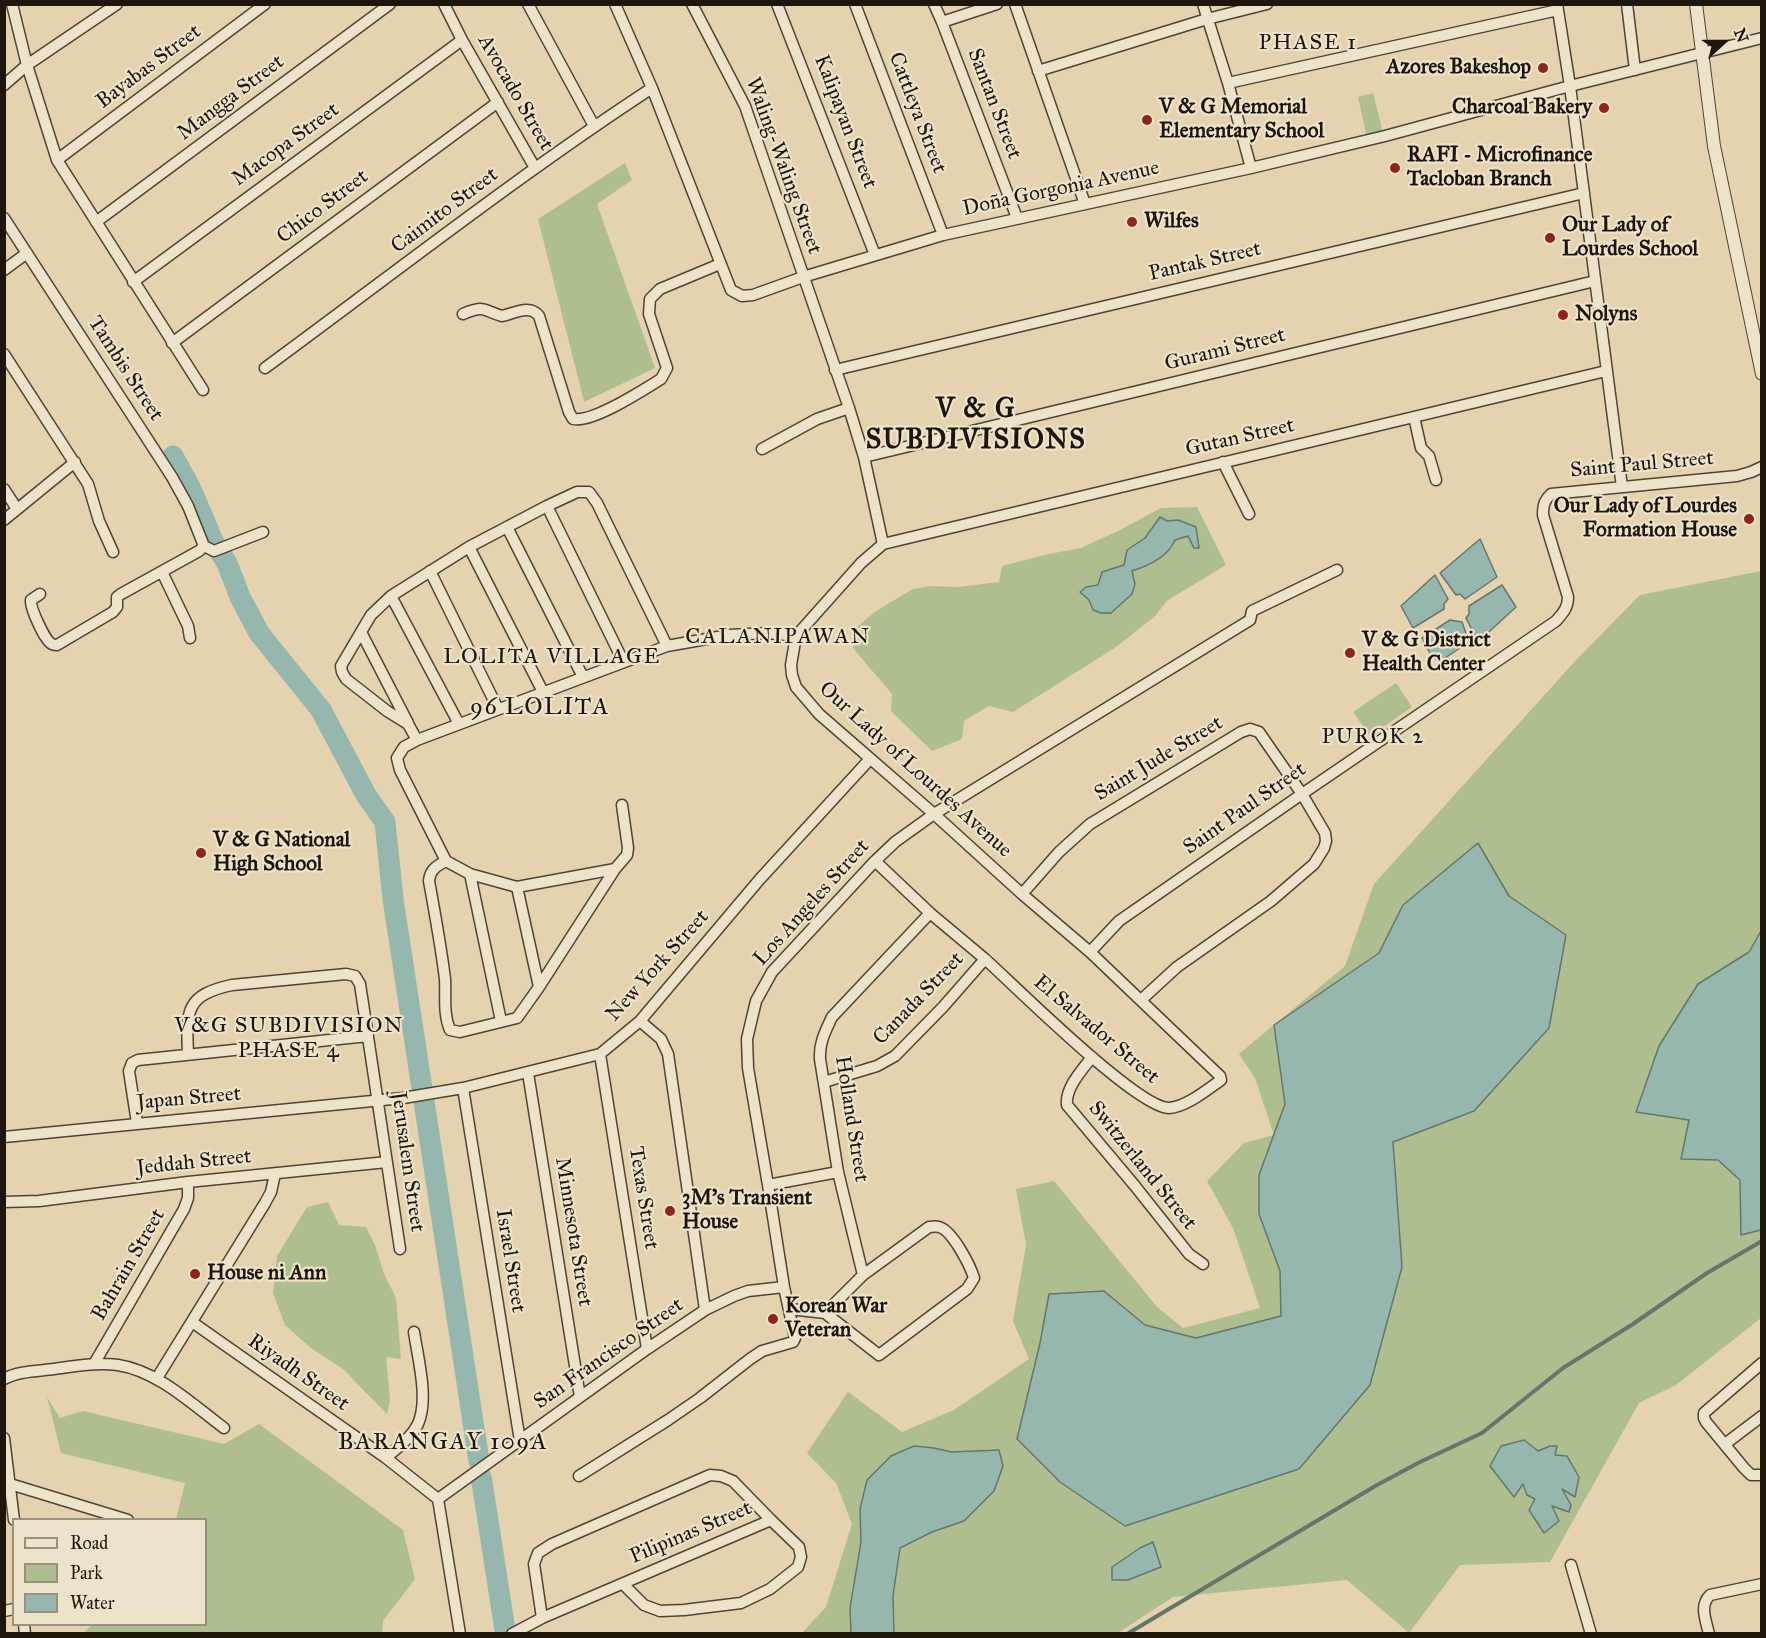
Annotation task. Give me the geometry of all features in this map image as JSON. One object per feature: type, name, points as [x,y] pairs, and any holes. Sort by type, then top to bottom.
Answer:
[{"type":"street","points":[[12,4],[27,65],[57,160],[203,390]]},
{"type":"street","points":[[4,85],[27,65],[117,4]]},
{"type":"street","name":"Bayabas Street","points":[[57,160],[266,4]]},
{"type":"street","name":"Mangga Street","points":[[96,222],[390,4]]},
{"type":"street","name":"Avocado Street","points":[[444,4],[535,168]]},
{"type":"street","points":[[528,4],[594,126]]},
{"type":"street","name":"Doña Gorgonia Avenue","points":[[615,4],[652,88],[731,290],[742,296],[753,295],[803,277],[943,235],[1251,168],[1385,136],[1761,38]]},
{"type":"street","name":"Waling-Waling Street","points":[[692,4],[745,106],[849,408],[864,457],[883,544]]},
{"type":"street","name":"Kalipayan Street","points":[[777,4],[875,255]]},
{"type":"street","name":"Cattleya Street","points":[[855,4],[943,235]]},
{"type":"street","name":"Santan Street","points":[[934,4],[1017,218]]},
{"type":"street","points":[[942,22],[997,4]]},
{"type":"street","points":[[1015,4],[1085,204]]},
{"type":"street","points":[[1203,4],[1228,83],[1251,168]]},
{"type":"street","points":[[1038,71],[1267,4]]},
{"type":"street","points":[[1627,4],[1635,70]]},
{"type":"street","points":[[1696,4],[1714,146],[1761,374]]},
{"type":"street","points":[[1228,83],[1558,7],[1622,487]]},
{"type":"street","name":"Macopa Street","points":[[133,282],[462,40]]},
{"type":"street","name":"Caimito Street","points":[[265,369],[535,168],[652,88]]},
{"type":"street","name":"Chico Street","points":[[172,343],[498,102]]},
{"type":"street","name":"Pantak Street","points":[[836,370],[1584,193]]},
{"type":"street","name":"Tambis Street","points":[[4,218],[172,477],[188,506],[204,546]]},
{"type":"street","points":[[4,270],[27,253]]},
{"type":"street","points":[[463,314],[477,308],[484,308],[502,316],[529,309],[535,310],[539,316],[569,412],[573,419],[580,420],[596,415],[623,401],[664,375],[667,368],[649,314],[650,299],[660,289],[720,264]]},
{"type":"street","name":"Gurami Street","points":[[864,457],[1595,281]]},
{"type":"street","points":[[4,354],[88,484],[99,521],[113,552]]},
{"type":"street","name":"Gutan Street","points":[[883,544],[1606,371]]},
{"type":"street","points":[[762,449],[817,419],[849,408]]},
{"type":"street","points":[[1414,417],[1421,448],[1429,456],[1436,480]]},
{"type":"street","points":[[4,520],[75,462]]},
{"type":"street","points":[[1223,462],[1249,514]]},
{"type":"street","name":"Saint Paul Street","points":[[1090,952],[1119,921],[1556,621],[1565,612],[1568,597],[1543,515],[1543,505],[1551,494],[1737,476],[1761,467]]},
{"type":"street","points":[[4,489],[17,509]]},
{"type":"street","points":[[408,724],[387,711],[346,678],[342,672],[341,666],[377,607],[469,548],[577,492],[589,492],[597,503],[667,646]]},
{"type":"street","points":[[547,506],[623,661]]},
{"type":"street","points":[[507,527],[583,677]]},
{"type":"street","points":[[40,594],[31,600],[31,607],[47,640],[52,645],[57,645],[113,612],[116,609],[117,597],[121,594],[204,546],[214,551],[263,532]]},
{"type":"street","points":[[615,868],[517,887],[471,874],[446,861],[400,770],[397,758],[404,747],[417,740],[667,646],[729,635],[768,633],[796,636],[861,563],[883,544]]},
{"type":"street","points":[[469,548],[543,693]]},
{"type":"street","name":"Los Angeles Street","points":[[579,1476],[684,1409],[762,1352],[793,1342],[795,1338],[784,1287],[748,1068],[747,1038],[756,1001],[772,972],[875,861],[895,842],[934,813],[1250,621],[1252,611],[1337,570]]},
{"type":"street","points":[[430,571],[498,709]]},
{"type":"street","points":[[162,572],[188,626],[190,638]]},
{"type":"street","points":[[391,596],[459,724]]},
{"type":"street","points":[[361,633],[417,740]]},
{"type":"street","name":"Our Lady of Lourdes Avenue","points":[[796,636],[791,665],[792,675],[796,687],[819,714],[1090,952],[1221,1079]]},
{"type":"street","name":"Saint Jude Street","points":[[1022,894],[1059,852],[1090,824],[1246,729],[1254,729],[1258,732],[1302,794],[1325,833],[1324,848],[1314,864],[1271,901],[1177,967],[1142,1000]]},
{"type":"street","name":"New York Street","points":[[378,1100],[463,1088],[600,1054],[640,1021],[760,879],[870,759]]},
{"type":"street","points":[[446,861],[430,873],[429,881],[442,958],[446,1021],[450,1030],[460,1032],[517,1018],[615,868],[627,855],[622,805]]},
{"type":"street","name":"Canada Street","points":[[824,1082],[877,1066],[895,1056],[943,1007],[985,958],[930,913],[875,861]]},
{"type":"street","points":[[471,874],[501,1022]]},
{"type":"street","points":[[517,887],[539,987]]},
{"type":"street","name":"Holland Street","points":[[863,1275],[838,1172],[819,1046],[832,1017],[930,913]]},
{"type":"street","name":"El Salvador Street","points":[[985,958],[1092,1057],[1134,1092],[1161,1107],[1169,1108],[1191,1100],[1221,1079]]},
{"type":"street","name":"Jerusalem Street","points":[[188,1054],[187,1027],[190,1008],[202,994],[232,985],[346,974],[355,976],[360,984],[400,1249]]},
{"type":"street","points":[[640,1021],[661,1039],[668,1054],[705,1310]]},
{"type":"street","points":[[137,1123],[129,1071],[132,1063],[145,1058],[368,1036]]},
{"type":"street","name":"Texas Street","points":[[600,1054],[647,1349]]},
{"type":"street","name":"Switzerland Street","points":[[1092,1057],[1069,1090],[1066,1105],[1189,1254],[1203,1264]]},
{"type":"street","name":"Minnesota Street","points":[[528,1072],[580,1397]]},
{"type":"street","name":"Israel Street","points":[[463,1088],[520,1441]]},
{"type":"street","name":"Japan Street","points":[[4,1137],[378,1100]]},
{"type":"street","name":"Jeddah Street","points":[[4,1202],[39,1201],[188,1182],[387,1162]]},
{"type":"street","points":[[768,1185],[838,1172]]},
{"type":"street","points":[[157,1378],[265,1203],[271,1192],[275,1174]]},
{"type":"street","name":"Bahrain Street","points":[[93,1364],[184,1209],[188,1198],[188,1182]]},
{"type":"street","points":[[790,1308],[825,1313],[879,1354],[967,1289],[974,1278],[970,1267],[949,1233],[940,1227],[929,1227],[863,1275],[825,1313]]},
{"type":"street","name":"San Francisco Street","points":[[438,1499],[705,1310],[748,1291],[784,1287]]},
{"type":"street","name":"Riyadh Street","points":[[192,1322],[386,1458],[438,1499]]},
{"type":"street","points":[[386,1458],[407,1439],[417,1426],[423,1410],[414,1332]]},
{"type":"street","points":[[1761,1363],[1704,1413],[1706,1422],[1743,1468],[1752,1475],[1761,1475]]},
{"type":"street","points":[[4,1379],[21,1374],[93,1364],[132,1368],[157,1378],[224,1428]]},
{"type":"street","points":[[1725,1444],[1761,1416]]},
{"type":"street","points":[[4,1438],[14,1518]]},
{"type":"street","points":[[542,1618],[534,1564],[538,1553],[552,1544],[710,1475],[721,1476],[733,1481],[771,1520]]},
{"type":"street","points":[[10,1484],[120,1518]]},
{"type":"street","points":[[438,1499],[460,1634]]},
{"type":"street","name":"Pilipinas Street","points":[[512,1634],[542,1618],[771,1520],[799,1547],[801,1557],[798,1567],[770,1589],[741,1603],[660,1611],[645,1605],[623,1584]]},
{"type":"street","points":[[1570,1564],[1590,1634]]},
{"type":"street","points":[[1709,1634],[1703,1606],[1710,1595],[1761,1584]]},
{"type":"green space","points":[[1373,93],[1383,133],[1367,138],[1358,97]]},
{"type":"green space","points":[[625,163],[632,180],[597,204],[655,368],[584,402],[538,219]]},
{"type":"green space","points":[[1197,507],[1226,565],[1168,600],[1153,618],[1116,647],[1013,712],[989,706],[964,721],[962,739],[932,751],[891,711],[892,694],[853,648],[857,627],[876,611],[913,589],[999,582],[1002,566],[1081,548],[1161,508]]},
{"type":"green space","points":[[1761,571],[1761,931],[1749,952],[1698,984],[1636,1112],[1690,1120],[1718,1160],[1740,1180],[1741,1234],[1761,1230],[1761,1318],[1676,1385],[1639,1403],[1550,1562],[1460,1565],[1409,1633],[1347,1580],[1173,1597],[1118,1633],[801,1634],[826,1607],[852,1524],[836,1483],[807,1453],[848,1392],[902,1432],[954,1410],[1029,1359],[1013,1321],[1026,1245],[1016,1189],[1054,1181],[1157,1307],[1183,1328],[1260,1308],[1233,1228],[1207,1181],[1244,1143],[1274,1135],[1255,1078],[1239,1054],[1345,966],[1374,884],[1577,659],[1640,595]],"holes":[[[1550,1446],[1556,1447],[1555,1455],[1561,1488],[1552,1506],[1527,1495],[1522,1483],[1514,1496],[1538,1451]]]},
{"type":"green space","points":[[1396,683],[1412,707],[1370,736],[1353,712]]},
{"type":"green space","points":[[328,1202],[339,1225],[366,1227],[396,1298],[401,1359],[386,1357],[390,1400],[387,1414],[343,1369],[311,1348],[285,1325],[273,1293],[277,1256],[307,1207]]},
{"type":"green space","points":[[47,1397],[60,1418],[83,1411],[224,1444],[259,1424],[403,1530],[415,1579],[383,1621],[382,1633],[84,1633],[90,1626],[207,1626],[207,1518],[176,1518],[185,1483],[61,1453]]},
{"type":"water","points":[[1160,517],[1167,521],[1178,520],[1196,527],[1199,548],[1194,548],[1188,536],[1175,540],[1163,556],[1132,571],[1135,584],[1132,594],[1111,613],[1093,610],[1089,600],[1080,592],[1086,587],[1098,585],[1102,572],[1124,565],[1127,550],[1145,538]]},
{"type":"water","points":[[1480,539],[1497,577],[1465,599],[1460,594],[1456,595],[1440,573]]},
{"type":"water","points":[[1435,575],[1448,599],[1444,604],[1444,609],[1413,628],[1401,606]]},
{"type":"water","points":[[1502,585],[1516,607],[1478,642],[1466,618],[1469,614],[1469,606]]},
{"type":"water","points":[[1450,620],[1462,622],[1469,642],[1439,662],[1431,655],[1422,638]]},
{"type":"water","points":[[1478,843],[1509,896],[1566,935],[1549,1028],[1474,1111],[1393,1142],[1402,1267],[1370,1385],[1299,1469],[1125,1526],[1060,1482],[1017,1439],[1049,1294],[1104,1291],[1145,1325],[1196,1338],[1281,1316],[1280,1271],[1259,1214],[1259,1175],[1285,1104],[1274,1025],[1379,953],[1403,905]]},
{"type":"water","points":[[1761,931],[1761,1230],[1741,1235],[1740,1180],[1718,1160],[1681,1159],[1689,1120],[1636,1112],[1659,1046],[1698,984],[1749,952]]},
{"type":"water","points":[[1524,1440],[1538,1451],[1557,1446],[1555,1455],[1567,1456],[1579,1477],[1575,1497],[1562,1489],[1571,1505],[1569,1512],[1552,1506],[1559,1521],[1544,1533],[1529,1510],[1535,1499],[1527,1495],[1523,1484],[1514,1497],[1490,1466],[1501,1446]]},
{"type":"water","points":[[914,1446],[952,1452],[999,1450],[1003,1466],[994,1491],[964,1521],[932,1532],[900,1548],[893,1596],[894,1633],[851,1633],[850,1608],[861,1542],[860,1509],[867,1480],[891,1456]]},
{"type":"water","points":[[1153,1542],[1161,1567],[1128,1580],[1112,1580],[1112,1567]]},
{"type":"waterway","points":[[173,456],[191,489],[214,543],[227,563],[240,597],[259,633],[321,710],[366,795],[385,822],[393,899],[479,1461]]},
{"type":"waterway","points":[[1127,1634],[1377,1485],[1482,1433],[1563,1368],[1633,1324],[1707,1273],[1762,1241]]},
{"type":"waterway","points":[[481,1476],[505,1630]]},
{"type":"place","name":"Azores Bakeshop","points":[[1543,68]]},
{"type":"place","name":"Charcoal Bakery","points":[[1604,108]]},
{"type":"place","name":"V & G Memorial Elementary School","points":[[1147,120]]},
{"type":"place","name":"RAFI - Microfinance Tacloban Branch","points":[[1395,168]]},
{"type":"place","name":"Wilfes","points":[[1132,222]]},
{"type":"place","name":"Our Lady of Lourdes School","points":[[1550,238]]},
{"type":"place","name":"Nolyns","points":[[1563,315]]},
{"type":"place","name":"Our Lady of Lourdes Formation House","points":[[1749,519]]},
{"type":"place","name":"V & G District Health Center","points":[[1350,653]]},
{"type":"place","name":"V & G National High School","points":[[201,853]]},
{"type":"place","name":"3M's Transient House","points":[[670,1211]]},
{"type":"place","name":"House ni Ann","points":[[195,1274]]},
{"type":"place","name":"Korean War Veteran","points":[[773,1319]]},
{"type":"district","name":"PHASE 1","points":[[1308,44]]},
{"type":"district","name":"V & G SUBDIVISIONS","points":[[976,426]]},
{"type":"district","name":"CALANIPAWAN","points":[[778,638]]},
{"type":"district","name":"LOLITA VILLAGE","points":[[552,658]]},
{"type":"district","name":"96 LOLITA","points":[[540,708]]},
{"type":"district","name":"PUROK 2","points":[[1373,738]]},
{"type":"district","name":"V&G SUBDIVISION PHASE 4","points":[[289,1040]]},
{"type":"district","name":"BARANGAY 109A","points":[[443,1443]]}]
